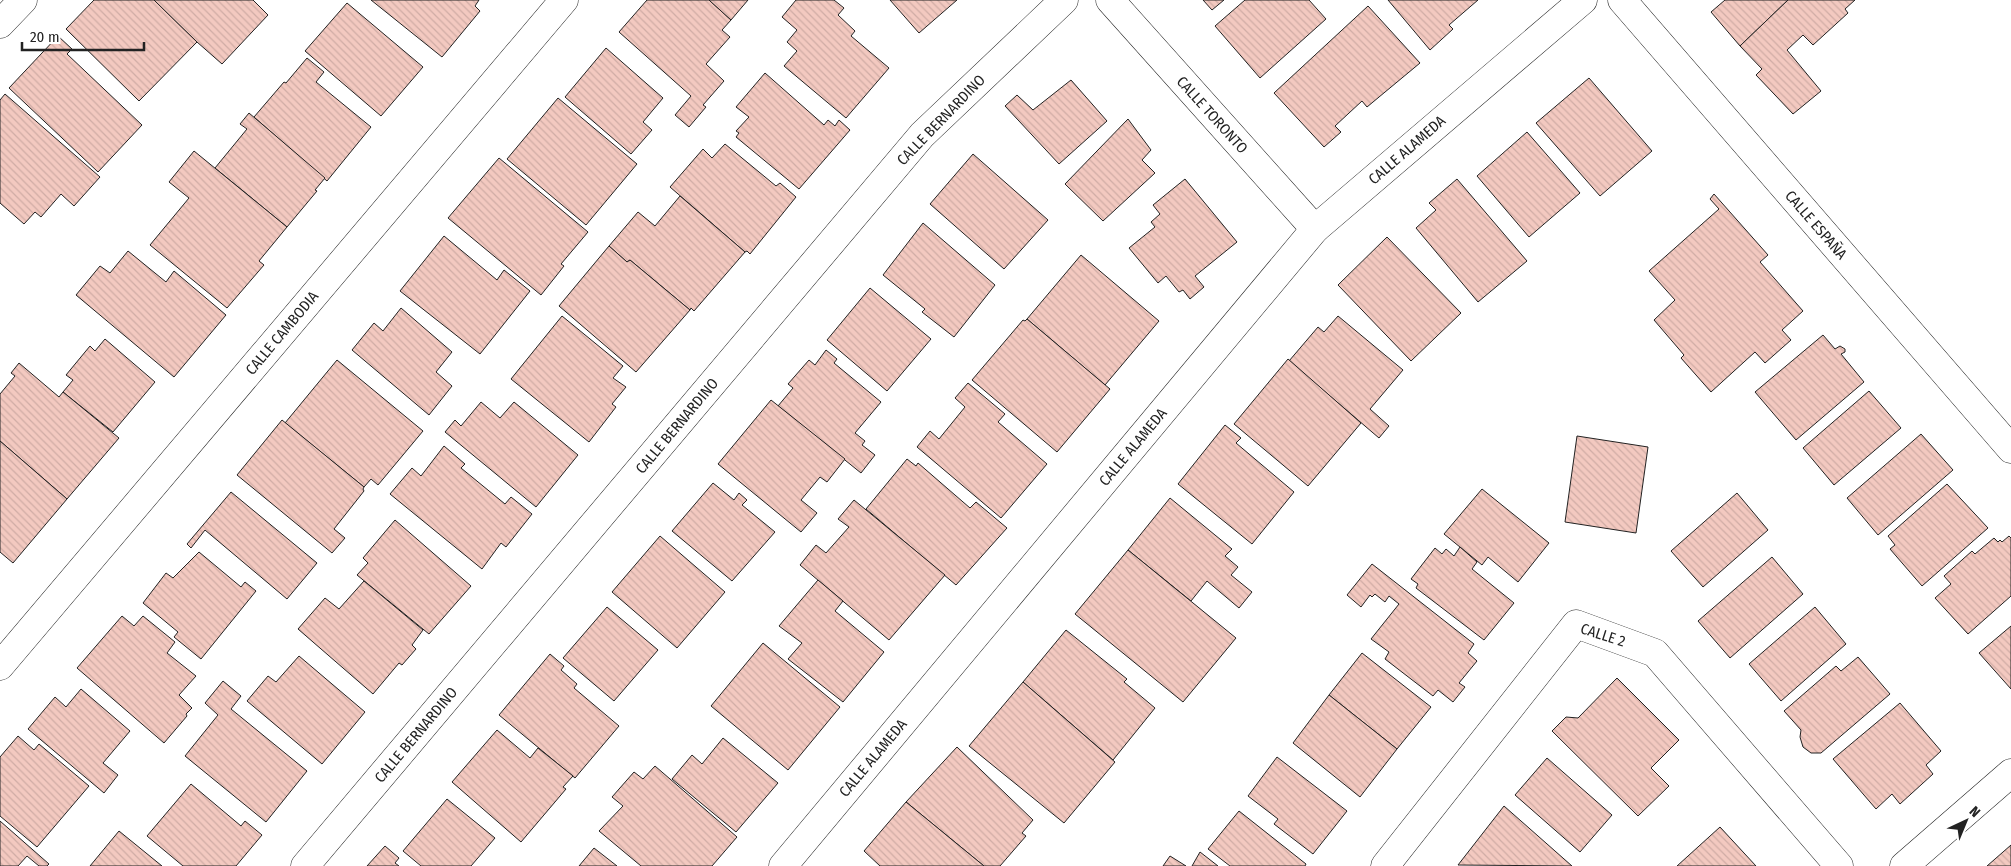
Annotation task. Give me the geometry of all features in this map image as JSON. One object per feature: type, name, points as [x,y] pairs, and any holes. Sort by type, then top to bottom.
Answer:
[{"type":"street","points":[[0,24],[23,0]]},
{"type":"street","name":"CALLE CAMBODIA","points":[[0,666],[564,0]]},
{"type":"street","name":"CALLE BERNARDINO","points":[[305,866],[922,135],[1064,0]]},
{"type":"street","name":"CALLE TORONTO","points":[[1110,0],[1315,229]]},
{"type":"street","name":"CALLE ALAMEDA","points":[[783,866],[1315,229],[1583,0]]},
{"type":"street","name":"CALLE ESPAÑA","points":[[1622,0],[2011,449]]},
{"type":"street","name":"CALLE 2","points":[[1385,866],[1576,624],[1655,653],[1839,866]]},
{"type":"street","points":[[1904,866],[2011,773]]},
{"type":"building","points":[[94,0],[154,0],[197,42],[139,101],[66,29]]},
{"type":"building","points":[[154,0],[253,0],[268,15],[222,64]]},
{"type":"building","points":[[371,0],[479,0],[475,6],[480,11],[442,57]]},
{"type":"building","points":[[647,0],[709,0],[731,20],[722,30],[730,37],[706,64],[724,81],[703,105],[706,107],[689,127],[675,115],[691,96],[619,32]]},
{"type":"building","points":[[709,0],[748,0],[731,20]]},
{"type":"building","points":[[796,0],[834,0],[844,8],[838,15],[855,31],[851,36],[889,68],[846,118],[784,66],[797,51],[787,42],[797,30],[782,17]]},
{"type":"building","points":[[890,0],[957,0],[919,33]]},
{"type":"building","points":[[1203,0],[1224,0],[1212,10]]},
{"type":"building","points":[[1245,0],[1309,0],[1326,19],[1260,78],[1215,26]]},
{"type":"building","points":[[1388,0],[1478,0],[1449,25],[1453,29],[1430,50]]},
{"type":"building","points":[[1725,0],[1788,0],[1740,46],[1711,12]]},
{"type":"building","points":[[1788,0],[1855,0],[1845,9],[1848,13],[1813,45],[1803,35],[1787,50],[1821,91],[1793,114],[1756,75],[1762,69],[1740,46]]},
{"type":"building","points":[[347,3],[423,67],[381,116],[305,51]]},
{"type":"building","points":[[1368,6],[1420,63],[1367,107],[1362,101],[1335,126],[1341,132],[1324,147],[1274,93]]},
{"type":"building","points":[[58,36],[72,49],[67,54],[142,125],[98,172],[9,88]]},
{"type":"building","points":[[606,48],[663,98],[643,122],[652,130],[631,154],[565,97]]},
{"type":"building","points":[[307,58],[324,72],[316,82],[371,127],[327,181],[254,117]]},
{"type":"building","points":[[765,73],[824,125],[828,120],[835,126],[839,120],[850,130],[799,189],[736,137],[739,133],[736,131],[749,117],[736,107]]},
{"type":"building","points":[[1589,78],[1652,151],[1600,196],[1536,123]]},
{"type":"building","points":[[1071,80],[1107,121],[1059,164],[1005,106],[1017,95],[1033,110]]},
{"type":"building","points":[[5,94],[100,177],[74,206],[61,194],[41,217],[35,212],[24,224],[0,203],[0,100]]},
{"type":"building","points":[[558,98],[637,164],[586,225],[507,159]]},
{"type":"building","points":[[249,113],[325,178],[315,190],[317,191],[287,227],[215,168],[247,129],[240,124]]},
{"type":"building","points":[[1128,119],[1151,150],[1142,160],[1155,173],[1103,221],[1065,184]]},
{"type":"building","points":[[1527,132],[1580,193],[1529,237],[1477,176]]},
{"type":"building","points":[[725,144],[776,186],[780,183],[796,197],[750,254],[747,251],[745,252],[670,187],[703,149],[712,158]]},
{"type":"building","points":[[194,151],[287,227],[259,261],[264,265],[227,308],[150,245],[189,198],[169,182]]},
{"type":"building","points":[[973,154],[1048,220],[1004,269],[930,204]]},
{"type":"building","points":[[499,158],[588,232],[561,264],[564,266],[541,295],[448,218]]},
{"type":"building","points":[[1185,179],[1237,242],[1195,276],[1204,287],[1190,299],[1183,290],[1179,292],[1166,276],[1158,283],[1129,248],[1155,227],[1151,222],[1160,214],[1153,205]]},
{"type":"building","points":[[1457,179],[1527,261],[1478,302],[1416,228],[1436,210],[1429,203]]},
{"type":"building","points":[[1714,194],[1768,255],[1760,262],[1803,311],[1782,330],[1791,340],[1765,363],[1755,352],[1711,392],[1681,358],[1684,355],[1654,320],[1675,300],[1649,271],[1719,209],[1710,199]]},
{"type":"building","points":[[680,196],[745,252],[694,311],[691,308],[690,310],[630,260],[627,262],[609,246],[638,212],[655,226]]},
{"type":"building","points":[[923,223],[995,285],[954,337],[922,312],[925,309],[883,275]]},
{"type":"building","points":[[444,236],[497,280],[504,270],[530,291],[480,354],[400,291]]},
{"type":"building","points":[[1387,237],[1461,313],[1411,361],[1338,285]]},
{"type":"building","points":[[609,246],[627,262],[630,260],[690,310],[636,372],[559,306]]},
{"type":"building","points":[[128,251],[166,282],[174,271],[226,315],[174,377],[76,295],[100,266],[110,273]]},
{"type":"building","points":[[1081,255],[1159,321],[1105,385],[1027,319]]},
{"type":"building","points":[[870,288],[931,339],[887,391],[827,340]]},
{"type":"building","points":[[401,308],[452,352],[436,372],[452,386],[429,415],[352,350],[374,323],[383,331]]},
{"type":"building","points":[[562,316],[623,366],[613,378],[626,387],[612,404],[616,407],[589,442],[511,379]]},
{"type":"building","points":[[1338,316],[1403,370],[1370,409],[1389,426],[1379,438],[1289,361],[1318,327],[1324,332]]},
{"type":"building","points":[[1027,319],[1110,389],[1057,452],[972,380],[1023,320]]},
{"type":"building","points":[[1823,335],[1835,349],[1840,346],[1845,349],[1845,352],[1841,354],[1864,382],[1796,440],[1755,392]]},
{"type":"building","points":[[105,339],[155,382],[113,432],[63,392],[73,380],[66,375],[90,346],[95,351]]},
{"type":"building","points":[[826,350],[837,359],[834,363],[881,402],[855,433],[865,441],[862,445],[875,455],[861,473],[778,406],[793,388],[788,384],[809,360],[815,365]]},
{"type":"building","points":[[1288,359],[1361,423],[1308,486],[1234,424]]},
{"type":"building","points":[[337,360],[423,431],[378,485],[371,479],[364,487],[285,423]]},
{"type":"building","points":[[19,363],[59,397],[63,392],[119,438],[67,499],[0,441],[0,394],[15,376],[11,373]]},
{"type":"building","points":[[968,383],[1005,414],[998,422],[1047,464],[1001,518],[917,447],[930,431],[939,439],[965,407],[955,398]]},
{"type":"building","points":[[1869,391],[1901,428],[1834,485],[1803,448]]},
{"type":"building","points":[[771,400],[845,459],[827,482],[820,477],[801,500],[817,513],[801,532],[718,464]]},
{"type":"building","points":[[481,402],[500,418],[514,402],[578,455],[536,507],[445,432],[455,420],[461,426]]},
{"type":"building","points":[[282,420],[364,487],[364,491],[334,529],[345,538],[332,553],[237,475]]},
{"type":"building","points":[[1225,425],[1241,438],[1236,443],[1294,492],[1252,544],[1178,484]]},
{"type":"building","points":[[1921,434],[1953,470],[1878,535],[1847,498]]},
{"type":"building","points":[[1577,436],[1648,447],[1636,533],[1565,522]]},
{"type":"building","points":[[0,441],[67,499],[13,563],[0,552]]},
{"type":"building","points":[[444,446],[465,464],[461,468],[505,504],[511,497],[532,514],[506,547],[501,543],[482,569],[390,494],[412,468],[421,476]]},
{"type":"building","points":[[907,459],[916,466],[918,463],[970,508],[976,502],[1007,528],[956,585],[866,509]]},
{"type":"building","points":[[713,483],[734,500],[739,493],[747,500],[742,505],[775,532],[732,581],[672,531]]},
{"type":"building","points":[[1947,484],[1988,528],[1922,586],[1890,549],[1895,545],[1888,536]]},
{"type":"building","points":[[1482,489],[1549,543],[1518,582],[1488,557],[1482,565],[1444,534]]},
{"type":"building","points":[[231,492],[317,563],[287,599],[205,530],[191,548],[187,544]]},
{"type":"building","points":[[1737,493],[1768,530],[1703,587],[1671,551]]},
{"type":"building","points":[[1170,498],[1232,549],[1225,556],[1238,567],[1231,575],[1252,592],[1239,608],[1207,581],[1191,601],[1128,550]]},
{"type":"building","points":[[854,500],[945,575],[889,640],[800,565],[816,545],[826,553],[849,527],[838,519]]},
{"type":"building","points":[[395,520],[471,586],[429,634],[357,575],[368,563],[363,558]]},
{"type":"building","points":[[660,536],[725,592],[677,648],[612,592]]},
{"type":"building","points":[[2009,536],[2011,538],[2011,596],[1968,634],[1935,598],[1951,584],[1944,576],[1972,551],[1975,554],[1994,538],[1998,542],[2000,540],[2002,542]]},
{"type":"building","points":[[1460,547],[1477,562],[1472,569],[1514,603],[1484,640],[1416,588],[1418,584],[1411,579],[1435,548],[1442,554],[1446,549],[1454,556]]},
{"type":"building","points":[[1128,550],[1236,638],[1183,702],[1075,614]]},
{"type":"building","points":[[199,552],[241,587],[245,582],[256,591],[201,659],[174,637],[178,632],[143,603],[166,573],[173,578]]},
{"type":"building","points":[[1772,557],[1803,594],[1730,658],[1698,621]]},
{"type":"building","points":[[1372,564],[1474,644],[1468,653],[1477,661],[1459,683],[1465,687],[1453,702],[1438,690],[1433,696],[1385,659],[1389,652],[1371,639],[1399,604],[1389,596],[1385,602],[1375,594],[1372,597],[1370,595],[1361,607],[1347,595]]},
{"type":"building","points":[[818,580],[843,601],[835,611],[884,652],[843,702],[788,659],[802,643],[779,626]]},
{"type":"building","points":[[364,581],[423,630],[412,645],[416,649],[402,665],[399,663],[373,694],[298,629],[325,598],[339,609]]},
{"type":"building","points":[[607,607],[658,650],[614,701],[563,658]]},
{"type":"building","points":[[1815,607],[1846,644],[1781,701],[1749,664]]},
{"type":"building","points":[[122,616],[134,626],[143,616],[175,642],[167,653],[196,676],[179,695],[192,708],[164,743],[77,668]]},
{"type":"building","points":[[2011,626],[2011,689],[1979,653]]},
{"type":"building","points":[[1066,630],[1127,679],[1124,682],[1155,708],[1113,760],[1023,682]]},
{"type":"building","points":[[763,643],[840,707],[788,770],[711,706]]},
{"type":"building","points":[[1362,653],[1431,707],[1397,749],[1329,695]]},
{"type":"building","points":[[550,654],[564,666],[561,670],[577,684],[574,688],[619,726],[575,778],[499,715]]},
{"type":"building","points":[[299,656],[365,712],[322,764],[247,701],[268,676],[276,682]]},
{"type":"building","points":[[1858,657],[1890,694],[1821,753],[1811,753],[1803,747],[1800,737],[1801,730],[1784,711],[1836,666],[1841,671]]},
{"type":"building","points":[[1617,678],[1679,740],[1651,768],[1669,786],[1638,816],[1552,731],[1566,717],[1578,718]]},
{"type":"building","points":[[223,681],[241,696],[231,709],[307,771],[266,822],[185,756],[218,715],[205,703]]},
{"type":"building","points":[[1023,682],[1115,762],[1064,823],[969,746]]},
{"type":"building","points":[[81,689],[130,731],[103,763],[118,775],[104,793],[28,729],[55,697],[66,707]]},
{"type":"building","points":[[1329,695],[1397,749],[1360,797],[1293,743]]},
{"type":"building","points":[[1900,703],[1941,751],[1926,765],[1933,774],[1900,804],[1892,794],[1876,809],[1833,759]]},
{"type":"building","points":[[497,730],[530,758],[538,748],[573,776],[563,787],[566,789],[521,842],[452,782]]},
{"type":"building","points":[[18,736],[34,750],[39,744],[89,786],[37,847],[0,816],[0,757]]},
{"type":"building","points":[[723,738],[778,783],[736,832],[672,779],[692,755],[702,764]]},
{"type":"building","points":[[957,747],[1033,820],[1022,833],[1026,836],[1000,866],[984,866],[906,802]]},
{"type":"building","points":[[1277,757],[1347,811],[1313,854],[1274,824],[1278,819],[1248,796]]},
{"type":"building","points":[[1547,758],[1612,815],[1580,852],[1515,795]]},
{"type":"building","points":[[655,766],[737,837],[712,866],[641,866],[599,831],[623,806],[612,797],[634,772],[643,779]]},
{"type":"building","points":[[191,784],[241,826],[245,821],[262,835],[236,866],[183,866],[147,836]]},
{"type":"building","points":[[447,799],[495,838],[471,866],[421,866],[403,851]]},
{"type":"building","points":[[906,802],[984,866],[880,866],[864,851]]},
{"type":"building","points":[[1504,806],[1572,866],[1458,865]]},
{"type":"building","points":[[1239,811],[1306,864],[1305,866],[1230,866],[1208,849]]},
{"type":"building","points":[[0,821],[49,864],[47,866],[39,866],[27,856],[18,866],[0,866]]},
{"type":"building","points":[[1720,827],[1756,866],[1677,866]]},
{"type":"building","points":[[119,831],[162,866],[90,866]]},
{"type":"building","points":[[2011,845],[2011,866],[1987,866]]},
{"type":"building","points":[[385,846],[399,858],[395,863],[399,866],[367,866]]},
{"type":"building","points":[[594,848],[617,866],[579,866]]},
{"type":"building","points":[[1200,852],[1218,866],[1192,866]]},
{"type":"building","points":[[1170,856],[1186,866],[1163,866]]}]
